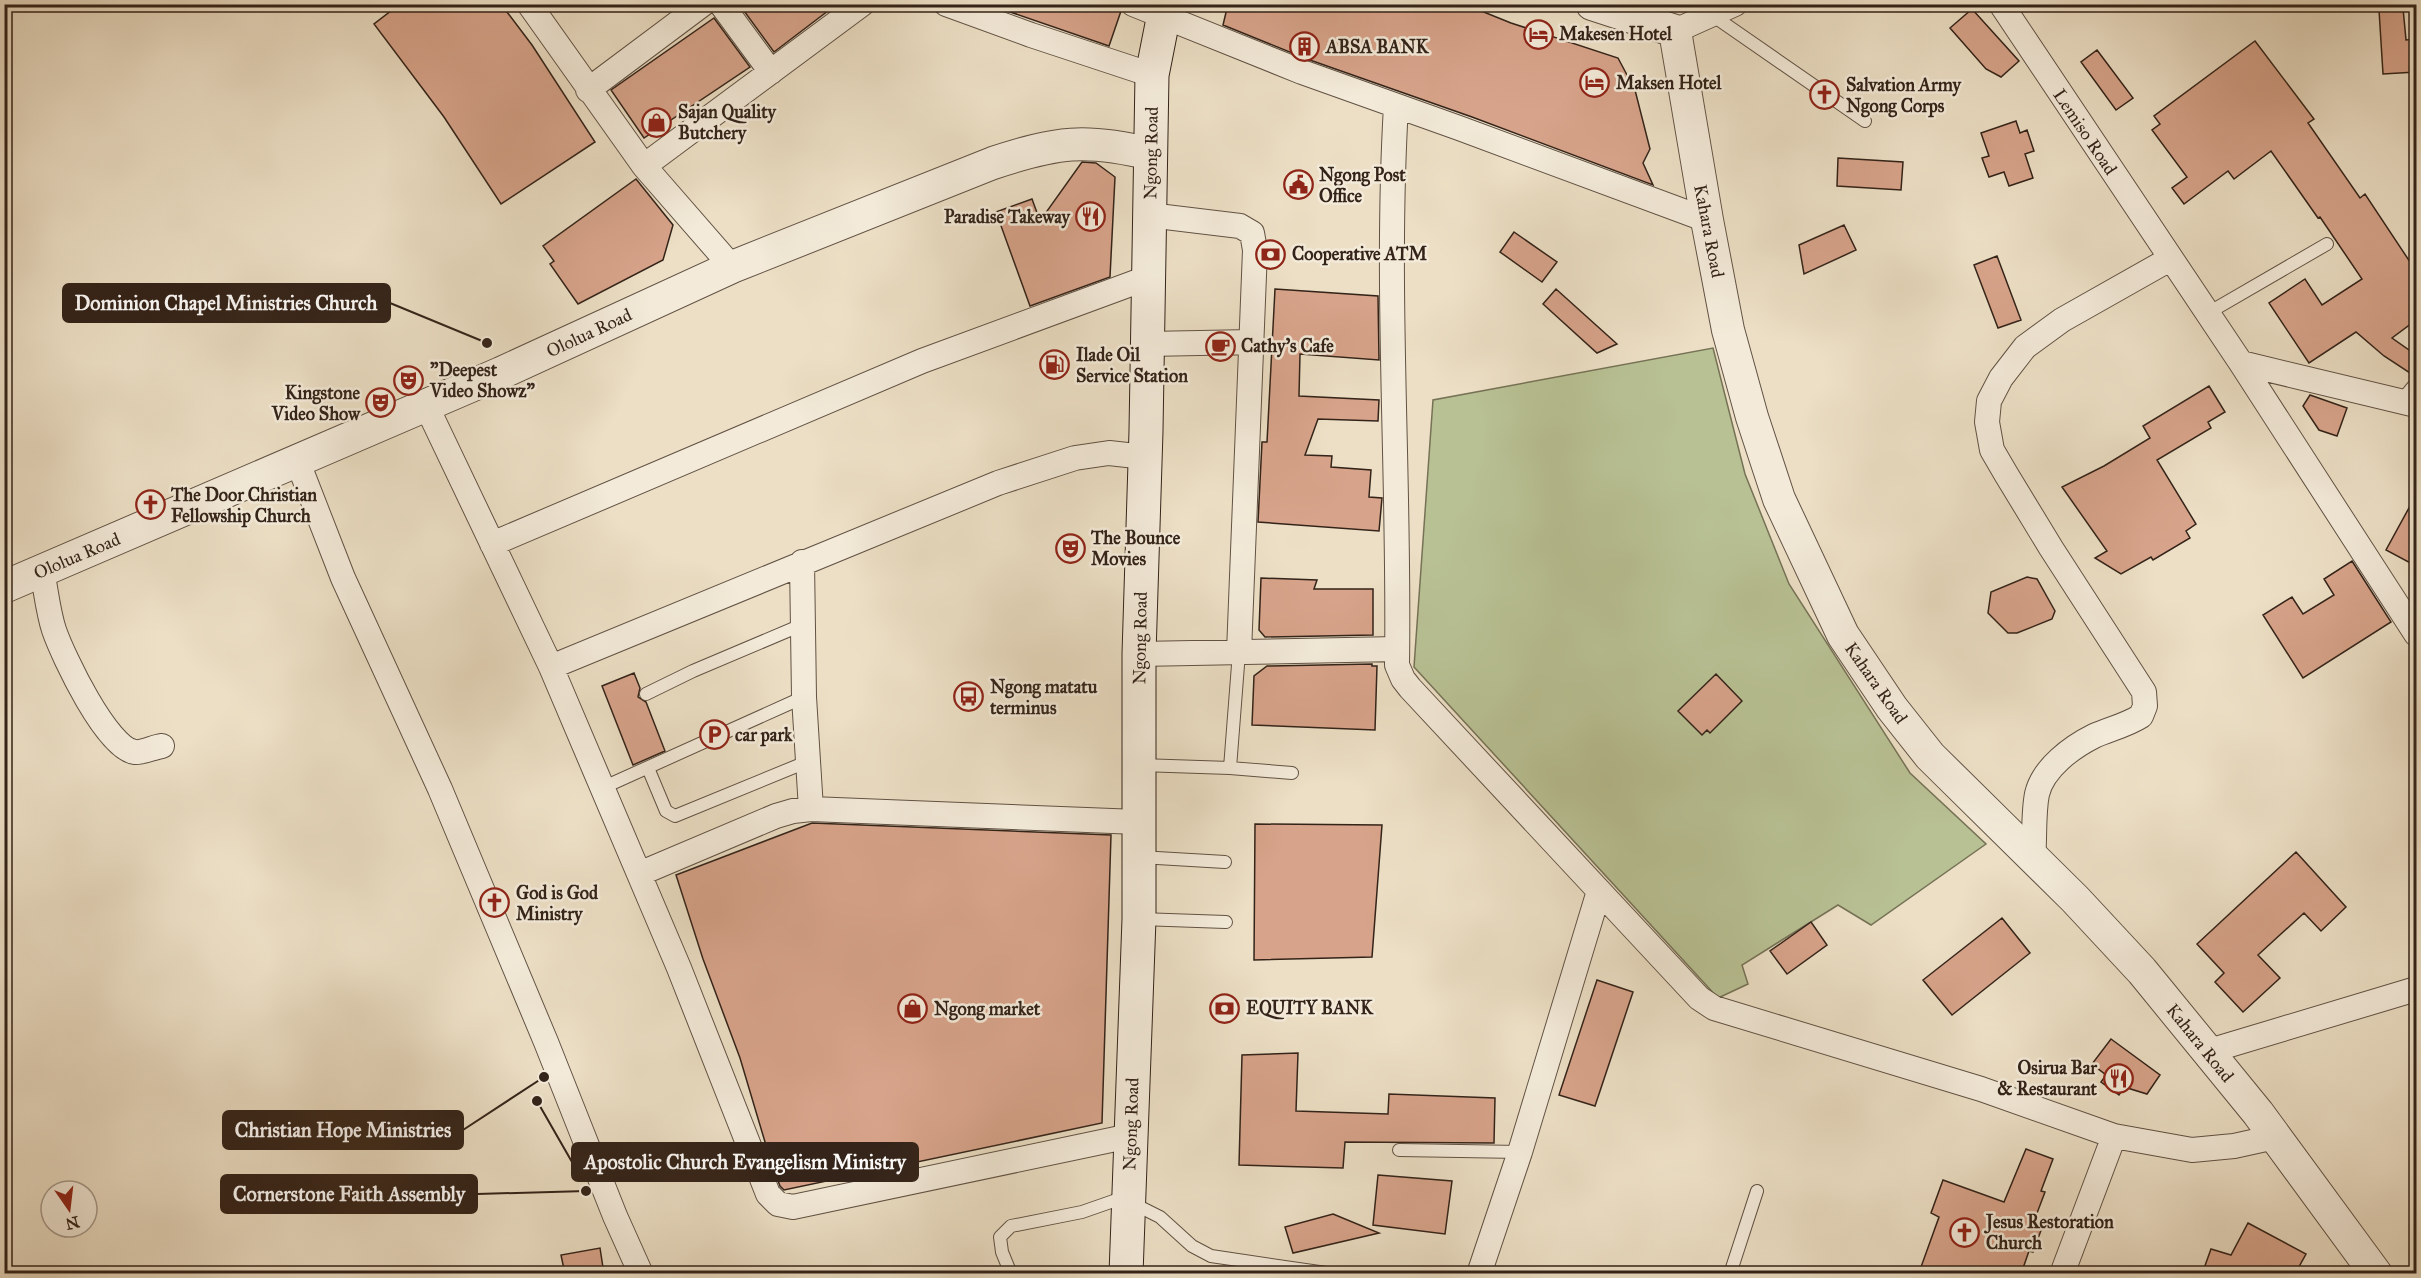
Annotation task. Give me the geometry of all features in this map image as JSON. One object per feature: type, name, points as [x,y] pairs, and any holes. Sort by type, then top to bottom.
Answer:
[{"type":"main road","name":"Ngong Road","points":[[1126,1274],[1139,919],[1139,654],[1154,8]]},
{"type":"street","points":[[529,4],[644,166],[732,267]]},
{"type":"street","points":[[588,90],[703,4]]},
{"type":"street","points":[[721,4],[771,72]]},
{"type":"street","points":[[644,166],[862,4]]},
{"type":"street","points":[[946,4],[1152,75]]},
{"type":"street","points":[[1592,4],[1645,12],[1675,31],[1735,4]]},
{"type":"street","name":"Lemiso Road","points":[[2001,4],[2241,363],[2416,634]]},
{"type":"street","points":[[1154,8],[1302,72],[1707,220]]},
{"type":"street","name":"Kahara Road","points":[[1675,31],[1728,330],[1755,428],[1779,499],[1843,635],[1892,708],[1930,756],[2075,898],[2122,948],[2275,1137],[2376,1274]]},
{"type":"street","points":[[1396,106],[1393,168],[1392,352],[1397,665],[1403,679],[1699,998],[1713,1008],[1981,1089],[2114,1136],[2192,1150],[2234,1146],[2275,1137]]},
{"type":"street","name":"Ololua Road","points":[[4,587],[501,373],[732,267],[993,163],[1034,149],[1073,142],[1112,145],[1151,154]]},
{"type":"street","points":[[1149,215],[1240,226],[1252,234],[1255,250],[1239,652]]},
{"type":"street","points":[[2033,859],[2036,802],[2038,791],[2046,774],[2077,746],[2141,716],[2145,706],[2144,692],[2051,548],[1992,450],[1988,422],[1989,401],[2001,378],[2025,348],[2062,320],[2170,259]]},
{"type":"street","points":[[492,544],[922,361],[1147,278]]},
{"type":"street","points":[[1147,344],[1252,342]]},
{"type":"street","points":[[2241,363],[2409,403]]},
{"type":"street","points":[[426,405],[551,667],[679,968],[768,1194],[778,1204],[793,1207],[1130,1137]]},
{"type":"street","points":[[551,667],[998,483],[1075,458],[1109,453],[1145,457]]},
{"type":"street","points":[[297,460],[343,579],[444,799],[641,1274]]},
{"type":"street","points":[[802,562],[804,697],[811,808]]},
{"type":"street","points":[[42,571],[54,629],[104,728],[121,746],[135,752],[162,746]]},
{"type":"street","points":[[1139,654],[1397,650]]},
{"type":"street","points":[[639,874],[776,816],[811,808],[1138,822]]},
{"type":"street","points":[[1479,1274],[1520,1152],[1599,891]]},
{"type":"street","points":[[2206,1052],[2416,989]]},
{"type":"street","points":[[2062,1274],[2114,1136]]},
{"type":"lane","points":[[1712,15],[1865,121]]},
{"type":"lane","points":[[2208,313],[2327,244]]},
{"type":"lane","points":[[2409,403],[2416,383]]},
{"type":"lane","points":[[646,694],[693,671],[804,624]]},
{"type":"lane","points":[[1230,768],[1239,652]]},
{"type":"lane","points":[[602,788],[804,697]]},
{"type":"lane","points":[[648,768],[666,811],[675,816],[809,761]]},
{"type":"lane","points":[[1139,765],[1292,773]]},
{"type":"lane","points":[[1139,857],[1225,862]]},
{"type":"lane","points":[[1139,919],[1226,921]]},
{"type":"lane","points":[[1399,1150],[1520,1152]]},
{"type":"lane","points":[[1730,1274],[1757,1191]]},
{"type":"lane","points":[[1011,1274],[1002,1252],[1000,1237],[1011,1226],[1082,1212],[1129,1198],[1160,1217],[1192,1246],[1211,1256],[1252,1268],[1333,1274]]},
{"type":"green space","points":[[1713,348],[1745,474],[1789,584],[1910,773],[1986,844],[1871,925],[1838,905],[1742,965],[1748,984],[1718,998],[1414,667],[1433,400]]},
{"type":"building","points":[[400,4],[501,4],[532,45],[595,142],[501,204],[444,117],[374,24]]},
{"type":"building","points":[[739,4],[837,4],[774,52]]},
{"type":"building","points":[[1108,4],[1121,11],[1109,46],[990,5]]},
{"type":"building","points":[[1228,4],[1464,4],[1511,23],[1618,58],[1635,90],[1650,149],[1643,163],[1653,185],[1472,117],[1307,59],[1223,25]]},
{"type":"building","points":[[2403,8],[2406,40],[2416,39],[2416,72],[2383,74],[2379,10]]},
{"type":"building","points":[[1972,9],[2019,61],[2001,77],[1986,69],[1950,28]]},
{"type":"building","points":[[714,18],[750,67],[644,138],[611,90]]},
{"type":"building","points":[[2255,41],[2314,119],[2308,123],[2360,198],[2365,194],[2416,271],[2416,320],[2392,338],[2416,355],[2416,375],[2384,356],[2356,332],[2309,363],[2269,303],[2305,279],[2322,305],[2362,279],[2271,151],[2234,179],[2228,171],[2184,204],[2172,188],[2187,177],[2152,130],[2160,124],[2154,116]]},
{"type":"building","points":[[2097,50],[2133,98],[2116,110],[2081,62]]},
{"type":"building","points":[[2016,121],[2020,133],[2027,130],[2034,151],[2025,154],[2033,178],[2009,186],[2004,172],[1989,177],[1982,158],[1989,156],[1981,133]]},
{"type":"building","points":[[1838,158],[1903,162],[1901,190],[1837,186]]},
{"type":"building","points":[[1082,162],[1096,163],[1115,177],[1110,277],[1030,306],[996,212],[1032,199],[1040,221]]},
{"type":"building","points":[[636,179],[673,225],[663,260],[578,304],[550,264],[554,261],[543,246]]},
{"type":"building","points":[[1844,225],[1856,250],[1804,274],[1799,245]]},
{"type":"building","points":[[1514,232],[1557,262],[1542,282],[1500,252]]},
{"type":"building","points":[[1997,256],[2021,320],[1998,328],[1974,265]]},
{"type":"building","points":[[1275,289],[1378,296],[1379,360],[1300,354],[1299,396],[1379,400],[1378,421],[1318,419],[1305,455],[1332,456],[1331,467],[1371,470],[1369,497],[1382,498],[1379,531],[1258,522],[1262,442],[1267,442]]},
{"type":"building","points":[[1556,289],[1617,344],[1597,353],[1543,304]]},
{"type":"building","points":[[2209,386],[2225,412],[2208,422],[2211,428],[2157,460],[2196,524],[2186,531],[2190,538],[2153,560],[2151,557],[2121,574],[2095,558],[2107,551],[2062,487],[2104,466],[2150,438],[2143,426]]},
{"type":"building","points":[[2310,395],[2347,408],[2337,436],[2319,430],[2303,406]]},
{"type":"building","points":[[2416,495],[2416,566],[2386,550]]},
{"type":"building","points":[[2352,561],[2391,622],[2303,678],[2263,615],[2292,597],[2303,614],[2334,595],[2324,579]]},
{"type":"building","points":[[2027,577],[2037,579],[2055,611],[2052,619],[2017,633],[2008,633],[1988,613],[1991,592]]},
{"type":"building","points":[[1261,578],[1317,580],[1314,589],[1373,589],[1373,635],[1265,637],[1259,630]]},
{"type":"building","points":[[1372,664],[1372,666],[1377,666],[1375,730],[1252,725],[1254,676],[1267,666]]},
{"type":"building","points":[[634,673],[640,688],[638,697],[646,702],[665,751],[633,765],[602,686]]},
{"type":"building","points":[[1716,674],[1742,701],[1710,733],[1707,730],[1702,735],[1678,711]]},
{"type":"building","name":"Ngong market","points":[[812,823],[1111,835],[1102,1123],[784,1190],[780,1186],[740,1058],[703,959],[676,875]]},
{"type":"building","points":[[1255,824],[1382,825],[1372,957],[1254,960]]},
{"type":"building","points":[[2296,852],[2346,907],[2321,931],[2304,913],[2258,955],[2280,978],[2243,1012],[2215,982],[2224,973],[2197,944]]},
{"type":"building","points":[[2002,918],[2030,953],[1952,1015],[1923,980]]},
{"type":"building","points":[[1811,922],[1827,945],[1787,974],[1770,951]]},
{"type":"building","points":[[1597,980],[1633,992],[1595,1106],[1559,1095]]},
{"type":"building","points":[[2111,1039],[2160,1075],[2147,1094],[2124,1087],[2119,1095],[2101,1082],[2106,1075],[2092,1064]]},
{"type":"building","points":[[1298,1053],[1296,1111],[1388,1114],[1389,1094],[1495,1098],[1494,1143],[1345,1142],[1343,1168],[1239,1165],[1242,1055]]},
{"type":"building","points":[[2026,1149],[2053,1159],[2041,1191],[2045,1192],[2034,1221],[2043,1225],[2033,1252],[2029,1251],[2021,1274],[1939,1274],[1921,1267],[1939,1217],[1931,1213],[1943,1180],[2004,1202]]},
{"type":"building","points":[[1378,1175],[1452,1181],[1445,1234],[1373,1225]]},
{"type":"building","points":[[1333,1214],[1379,1233],[1293,1253],[1285,1227]]},
{"type":"building","points":[[2248,1223],[2306,1254],[2295,1274],[2202,1274],[2211,1249],[2231,1255]]},
{"type":"building","points":[[600,1248],[604,1274],[565,1274],[561,1255]]},
{"type":"place","name":"Makesen Hotel","points":[[1538,34]]},
{"type":"place","name":"ABSA BANK","points":[[1305,47]]},
{"type":"place","name":"Maksen Hotel","points":[[1595,83]]},
{"type":"place","name":"Salvation Army Ngong Corps","points":[[1825,95]]},
{"type":"place","name":"Sajan Quality Butchery","points":[[657,122]]},
{"type":"place","name":"Ngong Post Office","points":[[1298,185]]},
{"type":"place","name":"Paradise Takeway","points":[[1091,217]]},
{"type":"place","name":"Cooperative ATM","points":[[1271,254]]},
{"type":"place","name":"Dominion Chapel Ministries Church","points":[[487,343]]},
{"type":"place","name":"Cathy's Cafe","points":[[1220,346]]},
{"type":"place","name":"Ilade Oil Service Station","points":[[1055,365]]},
{"type":"place","name":"\"Deepest Video Showz\"","points":[[409,380]]},
{"type":"place","name":"Kingstone Video Show","points":[[381,403]]},
{"type":"place","name":"The Door Christian Fellowship Church","points":[[150,505]]},
{"type":"place","name":"The Bounce Movies","points":[[1070,548]]},
{"type":"place","name":"Ngong matatu terminus","points":[[969,697]]},
{"type":"place","name":"car park","points":[[714,735]]},
{"type":"place","name":"God is God Ministry","points":[[495,903]]},
{"type":"place","name":"EQUITY BANK","points":[[1225,1008]]},
{"type":"place","name":"Ngong market","points":[[913,1009]]},
{"type":"place","name":"Christian Hope Ministries","points":[[544,1077]]},
{"type":"place","name":"Osirua Bar & Restaurant","points":[[2118,1078]]},
{"type":"place","name":"Apostolic Church Evangelism Ministry","points":[[537,1101]]},
{"type":"place","name":"Cornerstone Faith Assembly","points":[[586,1191]]},
{"type":"place","name":"Jesus Restoration Church","points":[[1965,1232]]}]
